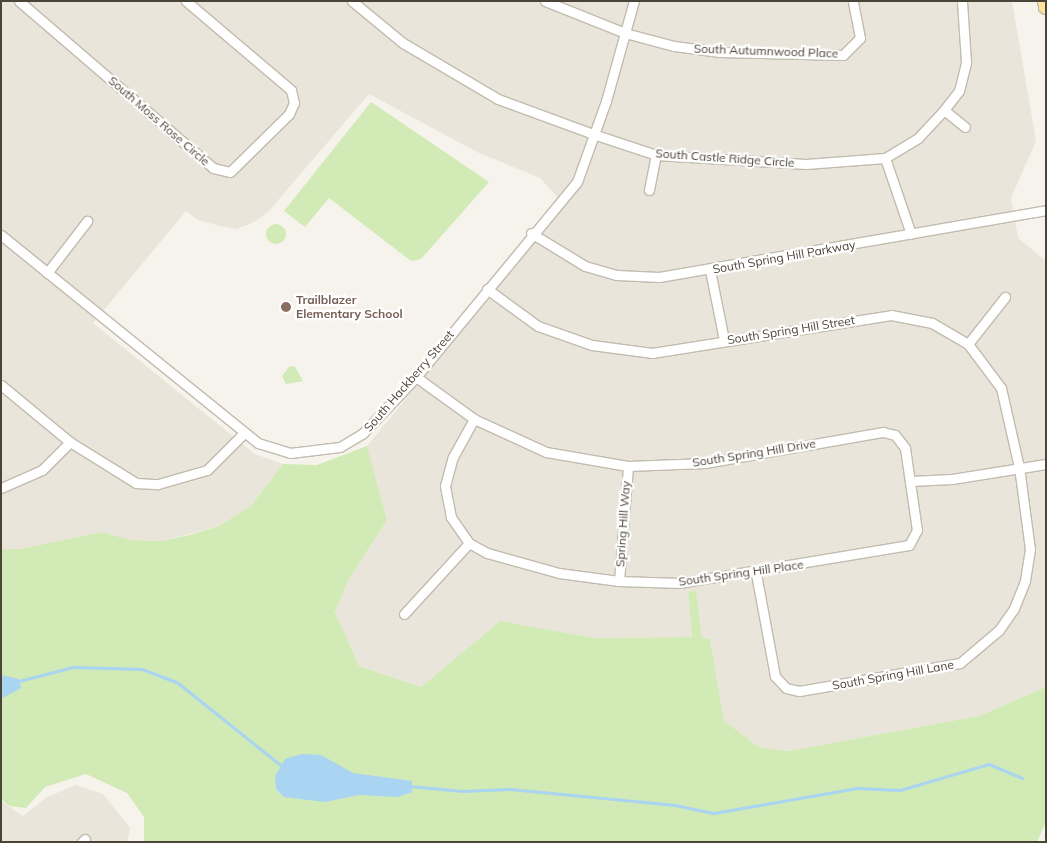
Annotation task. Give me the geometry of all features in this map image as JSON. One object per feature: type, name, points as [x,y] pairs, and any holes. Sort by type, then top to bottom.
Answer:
[{"type":"main road","points":[[1045,1],[1046,7]]},
{"type":"street","name":"South Moss Rose Circle","points":[[19,1],[214,168],[230,172],[289,114],[294,103],[291,90],[186,1]]},
{"type":"street","name":"South Castle Ridge Circle","points":[[352,1],[404,43],[498,99],[593,134],[656,156],[806,164],[885,158],[918,138],[959,91],[966,62],[962,1]]},
{"type":"street","name":"South Autumnwood Place","points":[[546,1],[625,33],[674,46],[720,52],[843,55],[860,38],[853,1]]},
{"type":"street","name":"South Hackberry Street","points":[[1,235],[258,443],[290,454],[340,447],[363,434],[416,377],[531,233],[577,182],[634,1]]},
{"type":"street","points":[[944,110],[965,128]]},
{"type":"street","points":[[650,190],[656,156]]},
{"type":"street","points":[[885,158],[911,234]]},
{"type":"street","name":"South Spring Hill Parkway","points":[[531,233],[585,266],[617,275],[659,277],[710,270],[1046,210]]},
{"type":"street","points":[[47,273],[87,221]]},
{"type":"street","points":[[710,270],[724,340]]},
{"type":"street","name":"South Spring Hill Street","points":[[487,289],[538,326],[592,345],[652,353],[724,340],[891,315],[932,324],[968,344],[1001,388],[1019,467]]},
{"type":"street","points":[[968,344],[1005,298]]},
{"type":"street","name":"South Spring Hill Drive","points":[[416,377],[474,419],[546,452],[628,466],[705,463],[883,432],[895,435],[905,448],[910,481]]},
{"type":"street","points":[[1,385],[70,442],[136,483],[158,484],[207,470],[244,433]]},
{"type":"street","name":"South Spring Hill Place","points":[[474,419],[453,456],[445,486],[451,517],[469,543],[487,553],[560,573],[620,581],[680,583],[756,573],[909,545],[917,530],[910,481]]},
{"type":"street","points":[[1,488],[42,470],[70,442]]},
{"type":"street","points":[[910,481],[952,479],[1046,464]]},
{"type":"street","name":"Spring Hill Way","points":[[620,581],[628,466]]},
{"type":"street","name":"South Spring Hill Lane","points":[[756,573],[775,676],[786,688],[799,692],[960,662],[999,630],[1013,610],[1024,581],[1030,549],[1019,467]]},
{"type":"street","points":[[404,614],[469,543]]},
{"type":"shaded area","points":[[1,1],[1012,1],[1036,141],[1011,198],[1018,238],[1046,261],[1046,687],[979,716],[788,751],[759,747],[724,721],[710,639],[702,638],[696,591],[688,592],[692,637],[595,638],[500,621],[421,687],[359,666],[335,612],[349,579],[387,520],[367,446],[565,205],[540,178],[477,152],[369,94],[268,212],[254,222],[236,229],[198,220],[186,211],[93,323],[255,454],[283,464],[251,506],[217,527],[161,541],[131,540],[102,532],[20,549],[1,549]]},
{"type":"shaded area","points":[[76,785],[103,794],[130,828],[127,842],[1,842],[1,801],[23,816],[47,797]]},
{"type":"green space","points":[[371,102],[489,182],[421,259],[411,261],[329,198],[305,227],[284,211]]},
{"type":"green space","points":[[276,224],[283,227],[286,234],[283,241],[276,244],[269,241],[266,234],[269,227]]},
{"type":"green space","points":[[290,366],[295,367],[303,381],[286,384],[282,376]]},
{"type":"green space","points":[[367,446],[387,520],[349,579],[335,612],[359,666],[421,687],[500,621],[595,638],[692,637],[688,592],[696,590],[702,638],[710,639],[724,721],[759,747],[788,751],[979,716],[1046,687],[1046,822],[1037,842],[144,842],[144,817],[127,793],[86,774],[45,787],[26,808],[9,806],[1,799],[1,549],[20,549],[102,532],[131,540],[161,541],[189,535],[217,527],[251,506],[283,464],[317,465]]},
{"type":"water","points":[[1,675],[19,679],[21,688],[1,699]]},
{"type":"water","points":[[301,754],[321,755],[353,773],[412,781],[412,792],[398,797],[359,795],[325,802],[284,797],[276,789],[275,776],[285,759]]},
{"type":"waterway","points":[[15,682],[73,667],[142,669],[178,683],[284,768]]},
{"type":"waterway","points":[[409,786],[463,791],[510,789],[675,805],[714,813],[857,788],[900,790],[989,764],[1022,778]]},
{"type":"place","name":"Trailblazer Elementary School","points":[[286,307]]}]
